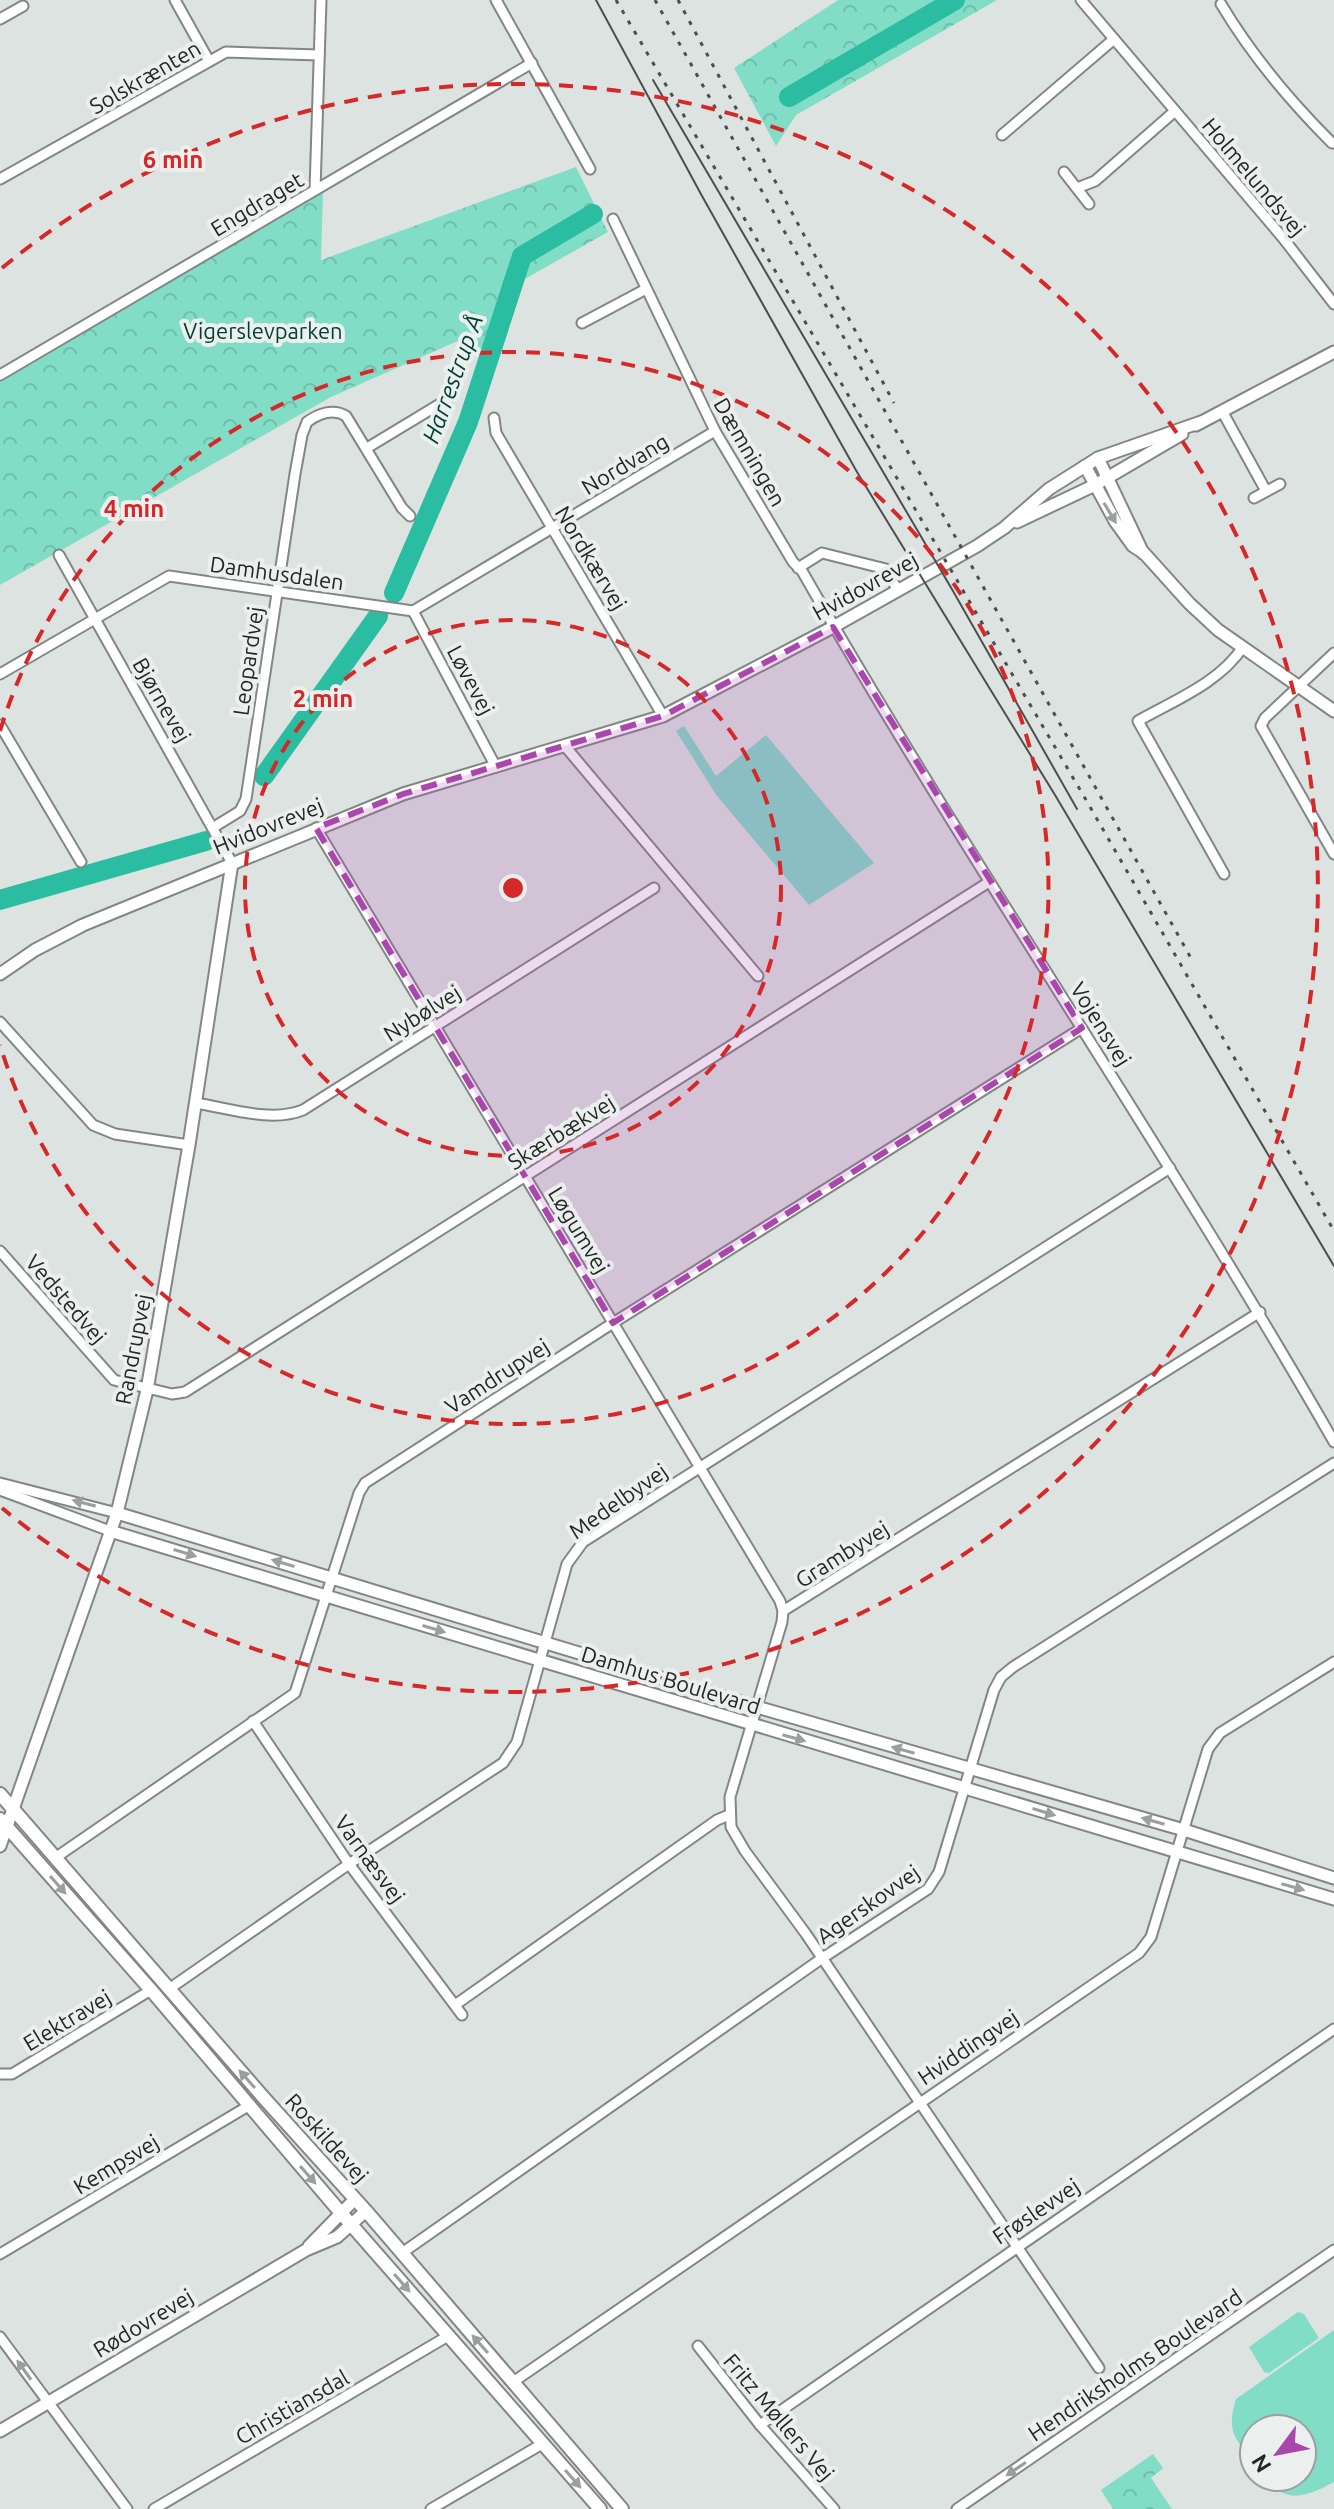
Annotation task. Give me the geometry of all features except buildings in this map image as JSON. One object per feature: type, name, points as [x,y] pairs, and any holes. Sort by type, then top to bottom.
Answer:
[{"type":"main road","name":"Roskildevej","points":[[0,1794],[366,2211],[622,2509]]},
{"type":"main road","name":"Roskildevej","points":[[3,1823],[600,2509]]},
{"type":"street","points":[[175,0],[209,61]]},
{"type":"street","points":[[315,190],[321,0]]},
{"type":"street","points":[[496,0],[590,169]]},
{"type":"street","name":"Holmelundsvej","points":[[1081,0],[1283,238],[1334,304]]},
{"type":"street","points":[[1221,4],[1286,97],[1334,143]]},
{"type":"street","points":[[0,19],[23,6]]},
{"type":"street","points":[[1002,135],[1114,39]]},
{"type":"street","name":"Solskrænten","points":[[0,179],[226,52],[319,55]]},
{"type":"street","name":"Engdraget","points":[[0,375],[532,63]]},
{"type":"street","name":"Holmelundsvej","points":[[1077,188],[1095,181],[1175,111]]},
{"type":"street","points":[[1064,172],[1089,204]]},
{"type":"street","name":"Dæmningen","points":[[613,219],[715,431],[833,627]]},
{"type":"street","points":[[582,323],[646,289]]},
{"type":"street","name":"Hvidovrevej","points":[[0,974],[35,950],[83,925],[403,794],[663,716],[833,627],[1004,528],[1095,485],[1201,422],[1334,352]]},
{"type":"street","points":[[367,448],[448,399]]},
{"type":"street","points":[[1222,411],[1266,491]]},
{"type":"street","name":"Leopardvej","points":[[214,827],[245,805],[295,474],[307,422],[323,414],[341,413],[350,420],[402,508],[410,516]]},
{"type":"street","name":"Nordkærvej","points":[[494,418],[496,433],[663,716]]},
{"type":"street","name":"Hvidovrevej","points":[[1004,528],[1049,489],[1098,458],[1201,422]]},
{"type":"street","name":"Nordvang","points":[[552,528],[715,431]]},
{"type":"street","points":[[1098,458],[1144,553]]},
{"type":"street","points":[[1085,466],[1115,521],[1133,546],[1144,553],[1206,620],[1334,711]]},
{"type":"street","points":[[1254,498],[1280,484]]},
{"type":"street","points":[[413,611],[552,528]]},
{"type":"street","points":[[798,568],[822,553],[886,569],[898,591]]},
{"type":"street","name":"Bjørnevej","points":[[59,555],[232,863]]},
{"type":"street","name":"Damhusdalen","points":[[0,674],[169,576],[413,611]]},
{"type":"street","name":"Løvevej","points":[[413,611],[496,767]]},
{"type":"street","name":"Vojensvej","points":[[833,627],[989,882],[1260,1312],[1334,1442]]},
{"type":"street","points":[[1224,874],[1138,721],[1218,676],[1243,647]]},
{"type":"street","points":[[1334,653],[1297,686],[1261,726],[1334,854]]},
{"type":"street","points":[[0,725],[81,862]]},
{"type":"street","points":[[564,745],[758,976]]},
{"type":"street","name":"Løgumvej","points":[[316,828],[775,1592],[783,1611]]},
{"type":"street","name":"Randrupvej","points":[[0,1846],[3,1823],[12,1809],[117,1513],[147,1390],[189,1145],[232,863]]},
{"type":"street","name":"Skærbækvej","points":[[147,1390],[172,1394],[185,1392],[989,882]]},
{"type":"street","name":"Nybølvej","points":[[195,1103],[288,1116],[303,1110],[654,888]]},
{"type":"street","points":[[0,1022],[93,1125],[115,1134],[189,1145]]},
{"type":"street","name":"Vamdrupvej","points":[[55,1858],[297,1689],[325,1595],[365,1483],[1082,1028]]},
{"type":"street","name":"Medelbyvej","points":[[169,1989],[349,1864],[503,1763],[517,1742],[567,1564],[576,1548],[1170,1168]]},
{"type":"street","name":"Vedstedvej","points":[[0,1251],[114,1380],[147,1390]]},
{"type":"street","name":"Grambyvej","points":[[729,1815],[730,1797],[783,1611],[1260,1312]]},
{"type":"street","name":"Agerskovvej","points":[[402,2253],[934,1883],[994,1690],[1001,1677],[1334,1463]]},
{"type":"street","name":"Damhus Boulevard","points":[[0,1483],[117,1513],[757,1707],[1184,1830],[1334,1878]]},
{"type":"street","name":"Damhus Boulevard","points":[[0,1490],[110,1531],[1334,1899]]},
{"type":"street","name":"Hviddingvej","points":[[513,2382],[1139,1953],[1151,1937],[1208,1749],[1220,1733],[1334,1662]]},
{"type":"street","name":"Varnæsvej","points":[[253,1721],[349,1864],[462,2015]]},
{"type":"street","points":[[455,2005],[717,1820],[729,1815],[731,1827],[741,1844],[1099,2368]]},
{"type":"street","name":"Elektravej","points":[[0,2074],[12,2074],[151,1990]]},
{"type":"street","name":"Frøslevvej","points":[[760,2425],[1334,2029]]},
{"type":"street","name":"Kempsvej","points":[[0,2254],[250,2105]]},
{"type":"street","name":"Rødovrevej","points":[[306,2250],[355,2199]]},
{"type":"street","name":"Rødovrevej","points":[[0,2431],[306,2250],[332,2240],[366,2211]]},
{"type":"street","name":"Hendriksholms Boulevard","points":[[957,2509],[1334,2250]]},
{"type":"street","name":"Christiansdal","points":[[154,2509],[448,2336]]},
{"type":"street","points":[[0,2337],[127,2509]]},
{"type":"street","name":"Fritz Møllers Vej","points":[[698,2346],[760,2425],[834,2509]]},
{"type":"street","points":[[431,2509],[542,2444]]},
{"type":"highlighted area","points":[[833,627],[1082,1028],[613,1323],[316,828],[403,794],[663,716]]},
{"type":"green space","points":[[838,0],[997,0],[796,115],[776,146],[734,68]]},
{"type":"green space","name":"Vigerslevparken","points":[[576,167],[608,232],[523,280],[500,356],[460,340],[331,397],[0,585],[0,380],[323,193],[321,260]]},
{"type":"green space","points":[[684,726],[716,776],[766,735],[874,863],[809,905],[717,796],[676,731]]},
{"type":"green space","points":[[1298,2312],[1304,2314],[1319,2338],[1269,2373],[1264,2372],[1249,2347]]},
{"type":"green space","points":[[1334,2330],[1334,2482],[1318,2489],[1318,2413],[1238,2413],[1238,2440],[1232,2427],[1236,2399]]},
{"type":"green space","points":[[1153,2454],[1163,2468],[1151,2478],[1172,2509],[1113,2509],[1101,2490]]},
{"type":"green space","points":[[1284,2493],[1308,2493],[1297,2496]]},
{"type":"waterway","name":"Harrestrup Å","points":[[789,97],[955,0]]},
{"type":"waterway","name":"Harrestrup Å","points":[[394,593],[468,422],[522,256],[593,214]]},
{"type":"waterway","name":"Harrestrup Å","points":[[264,776],[378,616]]},
{"type":"waterway","name":"Harrestrup Å","points":[[0,900],[206,841]]},
{"type":"tram line","points":[[596,0],[857,472],[1055,795],[1334,1266]]},
{"type":"tram line","points":[[653,80],[953,591],[1077,809]]},
{"type":"railway","points":[[616,0],[1082,793],[1334,1231]]},
{"type":"railway","points":[[655,0],[1192,960]]},
{"type":"railway","points":[[678,0],[894,403]]}]
